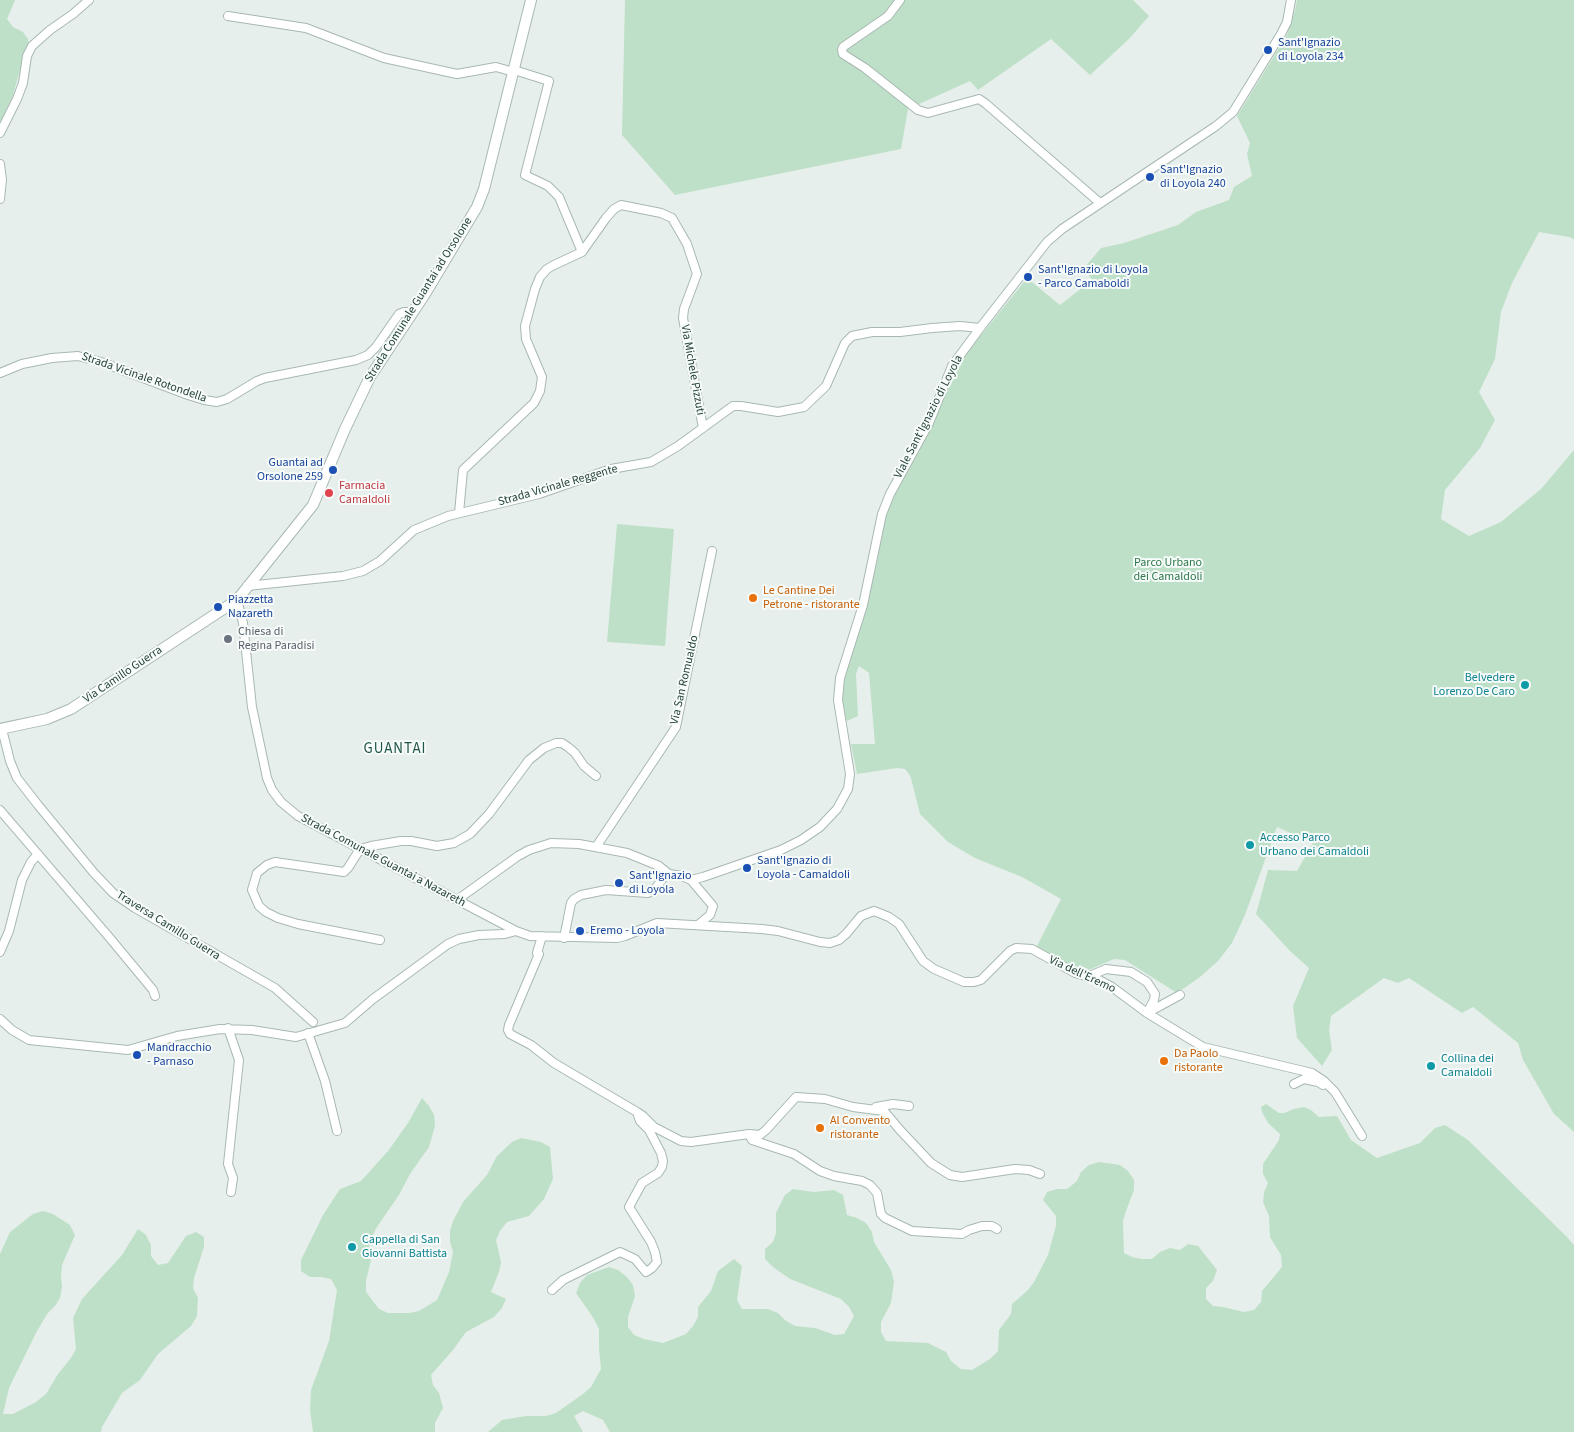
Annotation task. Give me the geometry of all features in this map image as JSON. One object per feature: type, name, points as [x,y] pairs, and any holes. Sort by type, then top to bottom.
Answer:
[{"type":"street","points":[[0,133],[23,83],[27,56],[32,46],[89,0]]},
{"type":"street","name":"Strada Comunale Guantai ad Orsolone","points":[[236,600],[313,505],[345,428],[370,377],[425,294],[477,207],[484,189],[531,0]]},
{"type":"street","points":[[900,0],[888,16],[843,47],[843,54],[865,68],[918,110],[928,113],[979,99],[1100,203]]},
{"type":"street","name":"Viale Sant'Ignazio di Loyola","points":[[691,880],[772,853],[801,840],[820,827],[837,809],[848,789],[850,774],[838,700],[838,688],[863,605],[882,514],[890,494],[929,423],[952,366],[1047,242],[1062,229],[1216,126],[1233,112],[1281,34],[1287,22],[1290,0]]},
{"type":"street","points":[[228,16],[306,28],[384,58],[407,64],[457,74],[496,67],[549,81],[525,176],[548,186],[559,197],[582,252]]},
{"type":"street","points":[[0,164],[2,180],[0,199]]},
{"type":"street","name":"Via Michele Pizzuti","points":[[460,513],[463,470],[538,398],[542,376],[526,339],[525,326],[540,277],[547,269],[582,252],[606,218],[614,209],[622,205],[661,213],[672,218],[687,244],[697,274],[684,309],[683,318],[703,428]]},
{"type":"street","name":"Strada Vicinale Rotondella","points":[[0,373],[22,364],[52,358],[78,356],[101,362],[188,395],[218,402],[265,378],[356,360],[368,355],[376,347],[399,314],[412,312]]},
{"type":"street","name":"Strada Vicinale Reggente","points":[[248,586],[343,576],[363,571],[380,561],[414,530],[448,516],[539,494],[611,469],[651,462],[733,406],[778,412],[804,407],[826,386],[845,342],[852,336],[872,332],[900,332],[960,326],[980,328]]},
{"type":"street","name":"Via San Romualdo","points":[[596,847],[676,727],[712,551]]},
{"type":"street","name":"Via Camillo Guerra","points":[[1,729],[47,719],[71,710],[236,600]]},
{"type":"street","name":"Strada Comunale Guantai a Nazareth","points":[[236,600],[243,623],[252,707],[267,778],[272,790],[281,802],[298,816],[516,931]]},
{"type":"street","name":"Traversa Camillo Guerra","points":[[1,729],[17,778],[94,873],[113,893],[275,988],[313,1022]]},
{"type":"street","points":[[380,940],[298,924],[266,912],[259,906],[252,890],[257,874],[267,865],[275,862],[344,872],[360,849],[401,841],[441,846],[454,842],[470,834],[489,814],[529,760],[544,748],[556,743],[562,743],[568,747],[584,766],[596,776]]},
{"type":"street","points":[[0,810],[109,937],[153,990],[155,996]]},
{"type":"street","points":[[457,900],[529,850],[551,843],[579,844],[627,853],[660,866],[669,874],[691,880],[713,906],[710,915],[698,924]]},
{"type":"street","points":[[0,952],[9,931],[22,880],[31,862],[38,854]]},
{"type":"street","points":[[564,938],[569,909],[574,899],[581,895],[606,890],[648,893],[654,890],[664,877],[669,874]]},
{"type":"street","name":"Via dell'Eremo","points":[[516,931],[530,936],[616,938],[656,922],[770,930],[830,943],[839,940],[862,916],[874,911],[889,917],[899,924],[923,961],[934,970],[964,982],[981,980],[1010,951],[1016,948],[1032,949],[1059,966],[1099,980],[1112,987],[1147,1013],[1203,1048],[1312,1073],[1335,1092],[1362,1136]]},
{"type":"street","points":[[0,1019],[12,1030],[30,1040],[128,1050],[186,1034],[228,1028],[296,1037],[345,1023],[372,999],[448,944],[459,939],[479,935],[505,934],[516,931]]},
{"type":"street","points":[[542,936],[537,953],[539,954],[509,1025],[508,1030],[510,1034],[531,1045],[554,1063],[644,1116],[654,1127],[669,1136],[691,1142],[760,1134],[766,1130],[796,1097],[825,1099],[853,1107],[884,1111],[931,1163],[950,1175],[962,1177],[1015,1169],[1029,1170],[1040,1174]]},
{"type":"street","points":[[1087,977],[1106,969],[1131,972],[1147,982],[1155,994],[1147,1013]]},
{"type":"street","points":[[1147,1013],[1180,995]]},
{"type":"street","points":[[228,1028],[239,1060],[228,1164],[233,1178],[231,1192]]},
{"type":"street","points":[[308,1033],[325,1081],[337,1131]]},
{"type":"street","points":[[1294,1084],[1304,1079],[1327,1085]]},
{"type":"street","points":[[869,1108],[893,1104],[909,1106]]},
{"type":"street","points":[[552,1290],[563,1280],[620,1252],[635,1259],[646,1272],[657,1262],[652,1242],[629,1206],[642,1183],[658,1173],[663,1161],[661,1153],[636,1112]]},
{"type":"street","points":[[749,1134],[752,1140],[794,1154],[820,1171],[834,1176],[862,1181],[870,1185],[877,1193],[881,1214],[904,1228],[918,1232],[962,1234],[982,1226],[992,1226],[997,1229]]},
{"type":"green space","points":[[0,0],[15,0],[7,19],[13,27],[23,32],[28,39],[29,45],[24,55],[13,95],[0,123]]},
{"type":"green space","points":[[625,0],[1133,0],[1149,16],[1129,39],[1090,75],[1051,39],[978,90],[970,81],[908,109],[901,149],[675,195],[622,135]]},
{"type":"green space","name":"Parco Urbano dei Camaldoli","points":[[1297,0],[1574,0],[1574,239],[1539,232],[1512,283],[1501,312],[1495,359],[1479,392],[1495,420],[1480,448],[1445,490],[1441,519],[1469,536],[1501,522],[1541,489],[1574,450],[1574,1132],[1554,1114],[1523,1060],[1518,1043],[1473,1007],[1462,1013],[1409,978],[1398,983],[1384,978],[1331,1016],[1329,1030],[1332,1050],[1322,1066],[1297,1038],[1293,1006],[1309,968],[1290,951],[1256,914],[1268,870],[1297,871],[1313,843],[1277,827],[1245,915],[1232,943],[1218,961],[1200,977],[1177,993],[1125,960],[1114,959],[1084,972],[1074,969],[1036,948],[1061,899],[1022,877],[975,858],[948,842],[920,814],[911,778],[905,769],[897,768],[857,774],[851,744],[875,744],[869,673],[859,666],[856,674],[858,716],[847,721],[842,706],[843,679],[867,604],[876,567],[884,519],[891,501],[962,359],[1027,278],[1060,305],[1092,280],[1084,268],[1101,248],[1124,243],[1178,225],[1196,212],[1229,200],[1234,187],[1252,176],[1247,154],[1250,143],[1237,116],[1287,35]]},
{"type":"green space","points":[[617,524],[674,529],[665,646],[607,642]]},
{"type":"green space","points":[[422,1098],[434,1115],[435,1126],[429,1147],[375,1230],[368,1250],[371,1260],[366,1281],[366,1292],[379,1309],[388,1313],[409,1313],[419,1311],[437,1300],[449,1272],[453,1252],[450,1242],[450,1231],[453,1221],[463,1202],[487,1175],[497,1156],[512,1142],[521,1138],[541,1142],[550,1147],[553,1179],[544,1199],[529,1216],[507,1222],[496,1240],[501,1262],[491,1292],[506,1299],[502,1308],[494,1317],[466,1332],[431,1375],[433,1385],[439,1393],[443,1408],[435,1423],[435,1432],[313,1432],[310,1410],[311,1390],[329,1341],[337,1290],[331,1279],[310,1277],[301,1271],[301,1260],[323,1215],[340,1189],[361,1181],[388,1151],[408,1123]]},
{"type":"green space","points":[[1266,1104],[1279,1113],[1304,1107],[1319,1117],[1337,1116],[1351,1140],[1377,1158],[1420,1143],[1435,1128],[1445,1125],[1468,1140],[1566,1236],[1574,1245],[1574,1432],[610,1432],[603,1420],[583,1411],[574,1416],[583,1432],[488,1432],[502,1420],[526,1416],[546,1416],[556,1413],[591,1387],[601,1369],[599,1329],[576,1293],[580,1283],[587,1275],[609,1267],[618,1270],[633,1285],[635,1296],[628,1317],[628,1327],[634,1335],[644,1339],[663,1343],[686,1334],[698,1317],[698,1307],[711,1291],[718,1271],[734,1259],[742,1266],[737,1300],[742,1309],[768,1309],[778,1313],[795,1326],[815,1328],[835,1335],[844,1334],[854,1316],[841,1299],[790,1279],[765,1259],[765,1249],[773,1242],[776,1233],[776,1213],[785,1195],[793,1189],[814,1192],[834,1190],[843,1195],[847,1215],[866,1223],[872,1232],[874,1242],[891,1270],[894,1282],[891,1303],[881,1322],[881,1332],[886,1341],[928,1343],[946,1352],[951,1361],[961,1369],[972,1370],[990,1359],[998,1351],[999,1330],[1011,1314],[1012,1304],[1034,1282],[1048,1255],[1056,1226],[1056,1216],[1043,1200],[1047,1192],[1067,1189],[1077,1181],[1081,1172],[1089,1165],[1099,1162],[1120,1165],[1128,1171],[1134,1180],[1134,1190],[1123,1221],[1124,1253],[1132,1257],[1152,1259],[1160,1252],[1170,1248],[1180,1250],[1188,1244],[1198,1246],[1217,1270],[1213,1281],[1206,1288],[1206,1299],[1213,1306],[1244,1312],[1254,1310],[1261,1302],[1262,1291],[1282,1267],[1281,1255],[1270,1237],[1269,1216],[1263,1202],[1264,1192],[1268,1183],[1263,1174],[1263,1164],[1279,1140],[1280,1134],[1268,1123],[1262,1112],[1261,1107]]},
{"type":"green space","points":[[43,1211],[53,1214],[70,1225],[75,1235],[62,1265],[60,1298],[47,1314],[36,1333],[9,1388],[3,1414],[13,1414],[36,1402],[46,1394],[76,1349],[73,1318],[82,1299],[122,1255],[138,1229],[146,1235],[151,1245],[151,1256],[158,1265],[168,1263],[186,1236],[196,1232],[204,1237],[204,1247],[194,1278],[193,1288],[198,1298],[197,1316],[191,1326],[158,1354],[140,1380],[122,1393],[101,1432],[0,1432],[0,1254],[10,1232],[33,1214]]},
{"type":"place","name":"Sant'Ignazio di Loyola 234","points":[[1268,50]]},
{"type":"place","name":"Sant'Ignazio di Loyola 240","points":[[1150,177]]},
{"type":"place","name":"Sant'Ignazio di Loyola - Parco Camaboldi","points":[[1028,277]]},
{"type":"place","name":"Guantai ad Orsolone 259","points":[[333,470]]},
{"type":"place","name":"Farmacia Camaldoli","points":[[329,493]]},
{"type":"place","name":"Le Cantine Dei Petrone - ristorante","points":[[753,598]]},
{"type":"place","name":"Piazzetta Nazareth","points":[[218,607]]},
{"type":"place","name":"Chiesa di Regina Paradisi","points":[[228,639]]},
{"type":"place","name":"Belvedere Lorenzo De Caro","points":[[1525,685]]},
{"type":"place","name":"Accesso Parco Urbano dei Camaldoli","points":[[1250,845]]},
{"type":"place","name":"Sant'Ignazio di Loyola - Camaldoli","points":[[747,868]]},
{"type":"place","name":"Sant'Ignazio di Loyola","points":[[619,883]]},
{"type":"place","name":"Eremo - Loyola","points":[[580,931]]},
{"type":"place","name":"Mandracchio - Parnaso","points":[[137,1055]]},
{"type":"place","name":"Da Paolo ristorante","points":[[1164,1061]]},
{"type":"place","name":"Collina dei Camaldoli","points":[[1431,1066]]},
{"type":"place","name":"Al Convento ristorante","points":[[820,1128]]},
{"type":"place","name":"Cappella di San Giovanni Battista","points":[[352,1247]]},
{"type":"district","name":"GUANTAI","points":[[395,750]]}]
